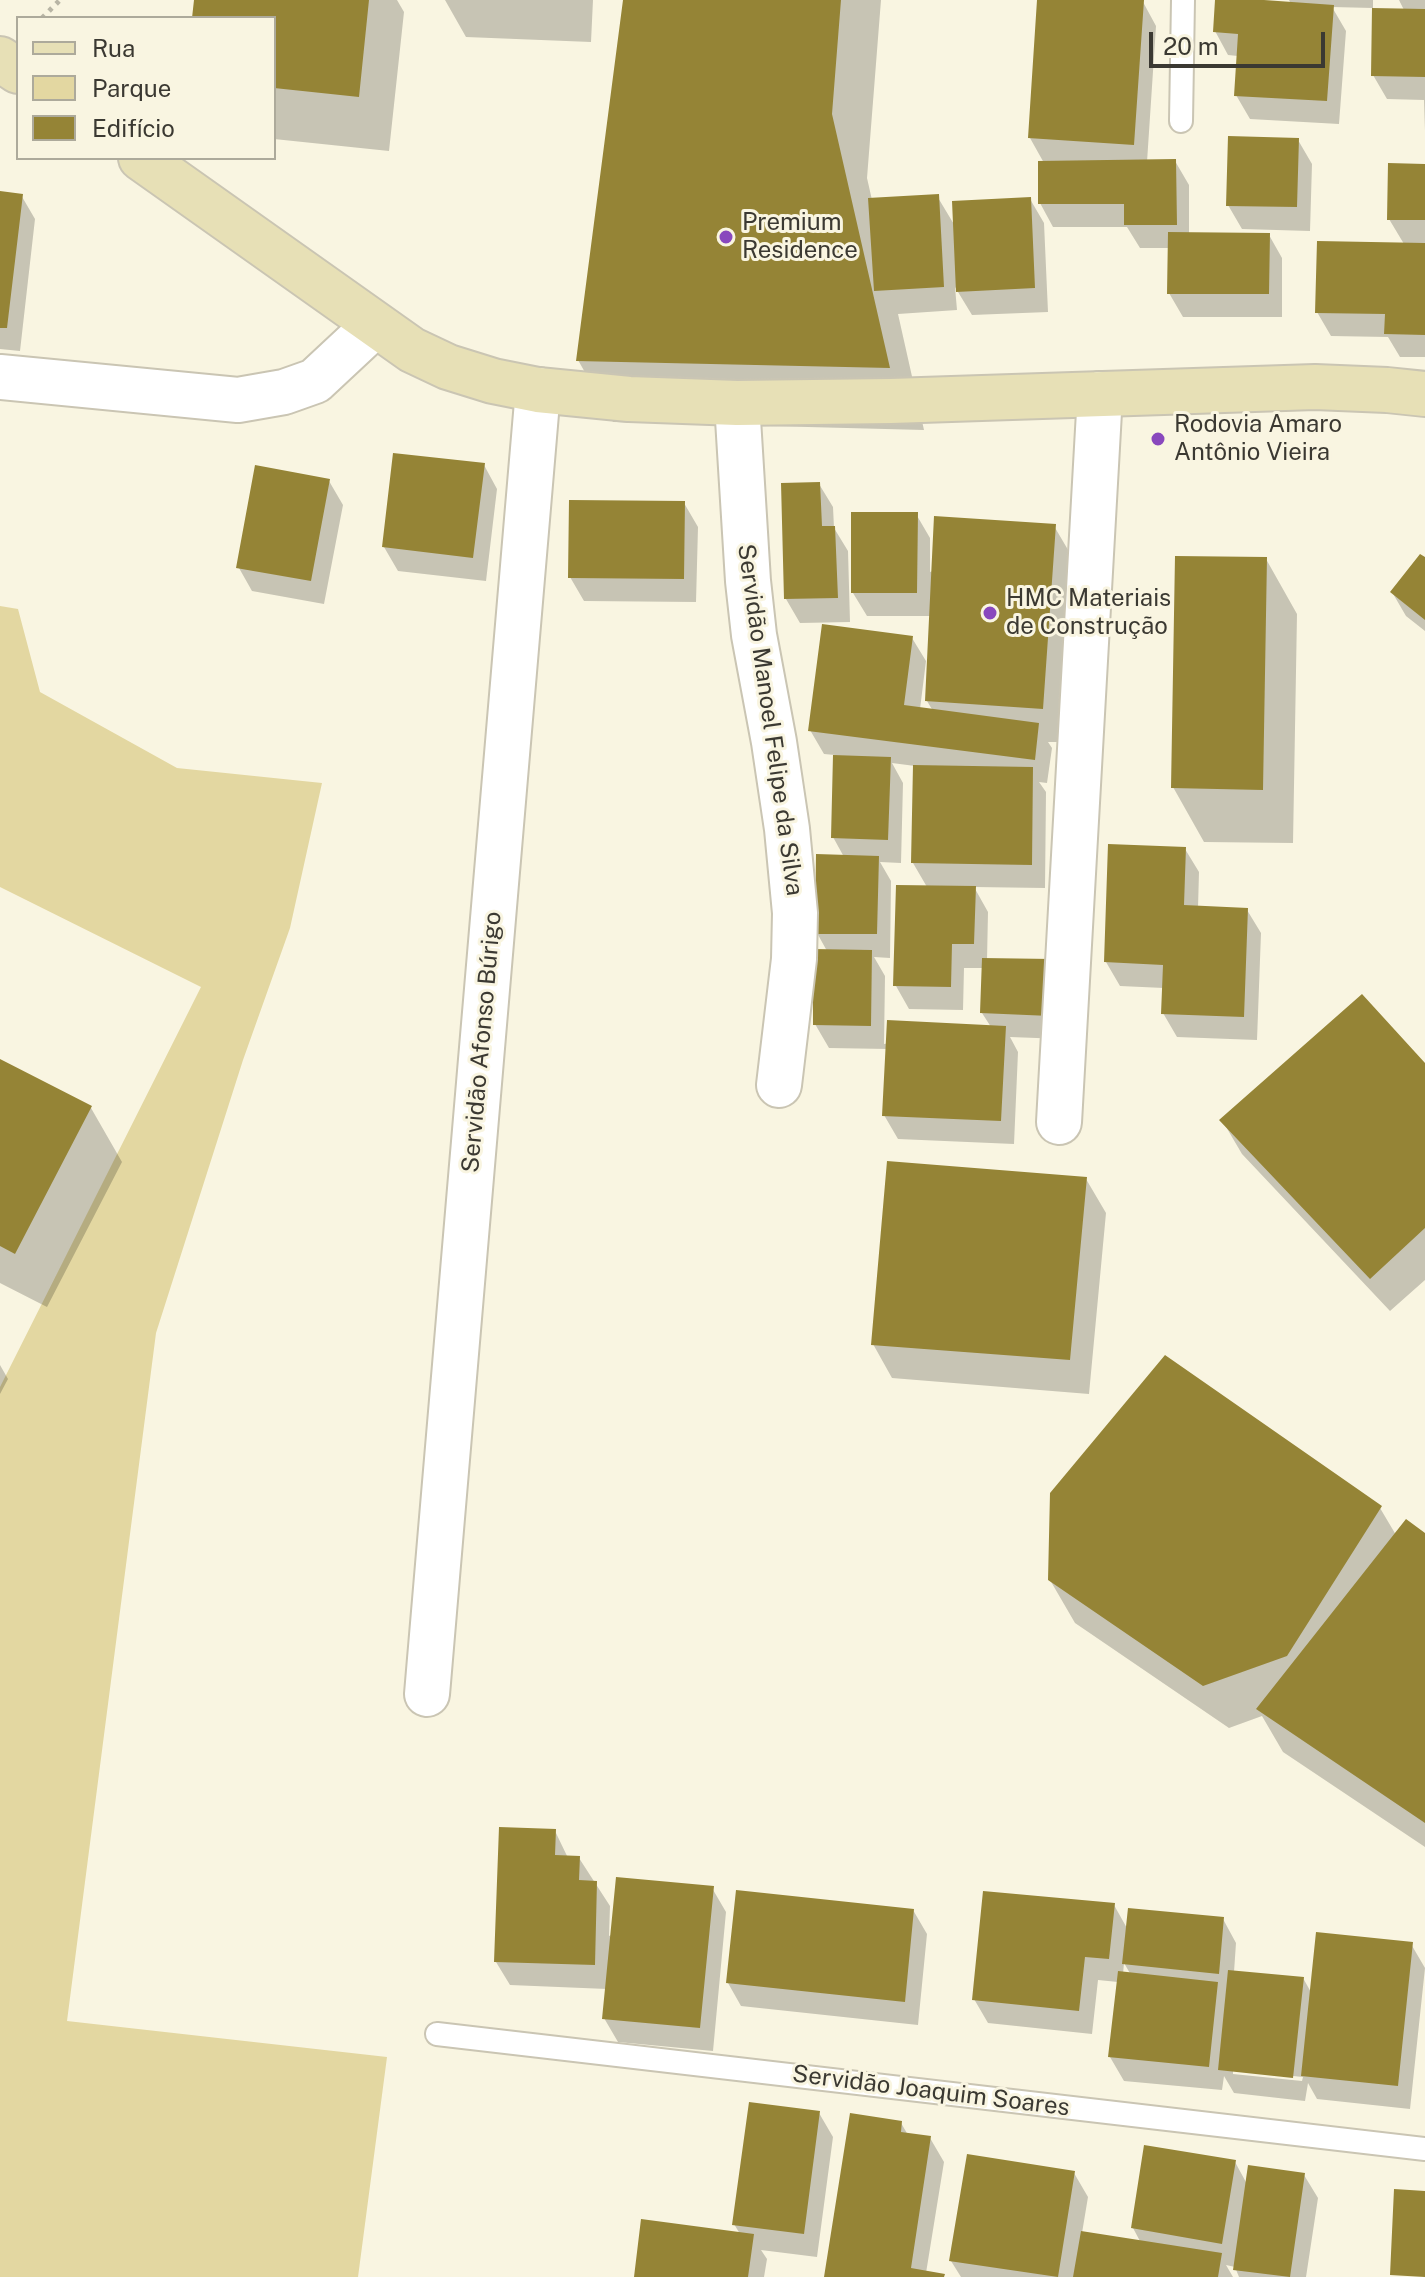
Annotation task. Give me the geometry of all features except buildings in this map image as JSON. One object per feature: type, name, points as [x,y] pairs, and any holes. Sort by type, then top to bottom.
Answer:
[{"type":"main road","points":[[144,160],[412,350],[448,367],[493,381],[538,390],[629,399],[737,403],[1315,387],[1425,394]]},
{"type":"street","points":[[0,377],[238,400],[284,392],[315,381],[375,325]]},
{"type":"street","name":"Servidão Afonso Búrigo","points":[[427,1694],[538,390]]},
{"type":"street","points":[[1059,1122],[1100,394]]},
{"type":"street","name":"Servidão Manoel Felipe da Silva","points":[[737,403],[751,608],[783,800],[795,913],[794,959],[779,1085]]},
{"type":"lane","points":[[1181,121],[1183,0]]},
{"type":"lane","name":"Servidão Joaquim Soares","points":[[437,2034],[1425,2149]]},
{"type":"path","points":[[44,16],[60,0]]},
{"type":"green space","points":[[0,606],[18,609],[40,692],[177,768],[322,783],[290,928],[243,1060],[156,1333],[67,2021],[387,2057],[358,2277],[0,2277],[0,1387],[201,987],[0,887]]},
{"type":"place","name":"Premium Residence","points":[[726,237]]},
{"type":"place","name":"Rodovia Amaro Antônio Vieira","points":[[1158,439]]},
{"type":"place","name":"HMC Materiais de Construção","points":[[990,613]]}]
